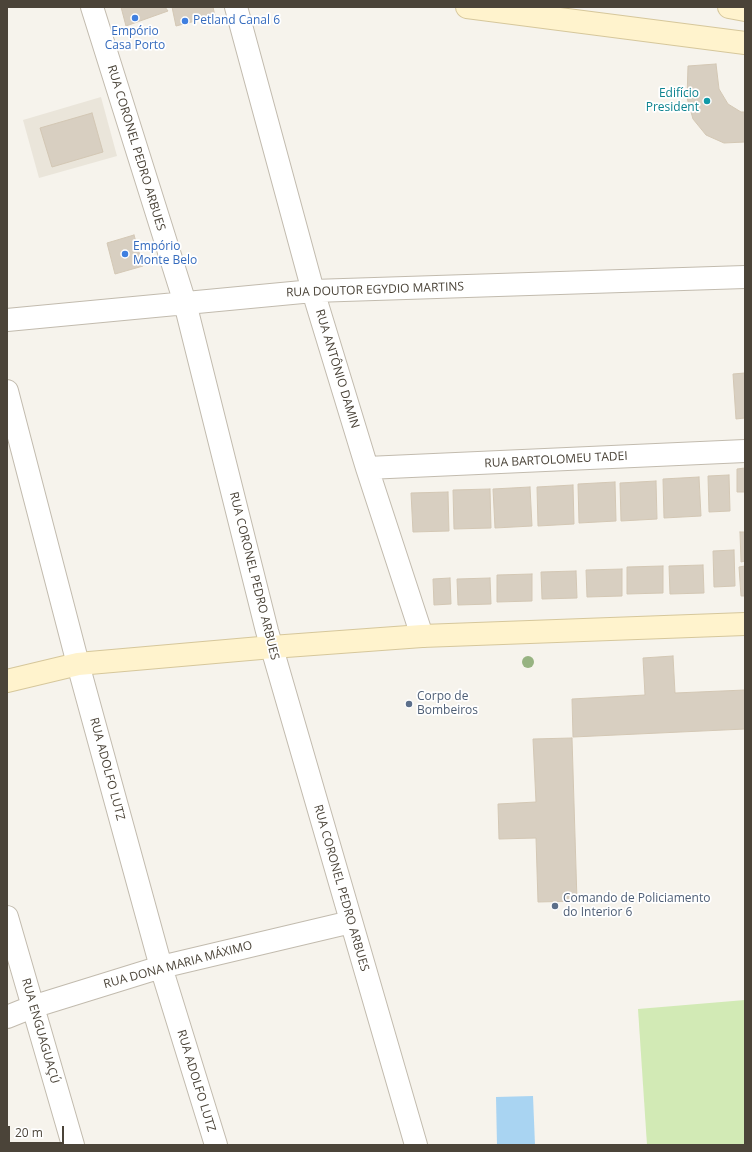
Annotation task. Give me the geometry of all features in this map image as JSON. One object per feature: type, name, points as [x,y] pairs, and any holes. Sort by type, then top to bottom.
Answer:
[{"type":"street","name":"RUA CORONEL PEDRO ARBUES","points":[[92,7],[185,302],[272,647],[416,1145]]},
{"type":"street","name":"RUA ANTÔNIO DAMIN","points":[[236,7],[313,291],[367,468],[422,636]]},
{"type":"street","points":[[466,7],[745,43]]},
{"type":"street","points":[[729,7],[745,10]]},
{"type":"street","name":"RUA DOUTOR EGYDIO MARTINS","points":[[7,320],[313,291],[745,277]]},
{"type":"street","name":"RUA ADOLFO LUTZ","points":[[7,391],[78,664],[162,967],[216,1145]]},
{"type":"street","name":"RUA BARTOLOMEU TADEI","points":[[367,468],[745,451]]},
{"type":"street","points":[[7,681],[78,664],[272,647],[422,636],[745,624]]},
{"type":"street","name":"RUA ENGUAGUAÇÚ","points":[[7,917],[73,1145]]},
{"type":"street","name":"RUA DONA MARIA MÁXIMO","points":[[7,1017],[32,1007],[162,967],[351,922]]},
{"type":"shaded area","points":[[101,97],[117,156],[39,178],[23,120]]},
{"type":"green space","points":[[745,1000],[745,1145],[647,1145],[638,1009]]},
{"type":"water","points":[[533,1096],[535,1145],[497,1145],[496,1097]]},
{"type":"building","name":"Empório Casa Porto","points":[[121,7],[165,7],[168,11],[126,26]]},
{"type":"building","name":"Petland Canal 6","points":[[172,7],[213,7],[215,16],[176,26]]},
{"type":"building","name":"Edifício President","points":[[716,64],[719,89],[728,104],[741,112],[745,112],[745,142],[724,143],[706,135],[693,119],[687,98],[688,66]]},
{"type":"building","points":[[92,113],[103,152],[52,167],[40,128]]},
{"type":"building","name":"Empório Monte Belo","points":[[134,235],[143,266],[115,274],[107,243]]},
{"type":"building","points":[[745,373],[745,418],[736,419],[733,374]]},
{"type":"building","points":[[745,468],[745,492],[737,492],[737,469]]},
{"type":"building","points":[[729,475],[730,511],[709,512],[708,476]]},
{"type":"building","points":[[699,477],[701,516],[664,518],[663,479]]},
{"type":"building","points":[[656,481],[657,519],[621,521],[620,483]]},
{"type":"building","points":[[615,482],[616,521],[579,523],[578,484]]},
{"type":"building","points":[[573,485],[574,524],[538,526],[537,487]]},
{"type":"building","points":[[530,487],[532,526],[495,528],[493,489]]},
{"type":"building","points":[[490,489],[491,528],[454,529],[453,490]]},
{"type":"building","points":[[448,492],[449,531],[413,532],[411,493]]},
{"type":"building","points":[[740,532],[745,532],[745,561],[741,562]]},
{"type":"building","points":[[734,550],[735,586],[714,587],[713,551]]},
{"type":"building","points":[[703,565],[704,593],[670,594],[669,566]]},
{"type":"building","points":[[663,566],[663,593],[627,594],[627,567]]},
{"type":"building","points":[[745,566],[745,596],[741,596],[739,567]]},
{"type":"building","points":[[622,569],[622,596],[587,597],[586,570]]},
{"type":"building","points":[[576,571],[577,598],[542,599],[541,572]]},
{"type":"building","points":[[532,574],[532,601],[497,602],[497,575]]},
{"type":"building","points":[[450,578],[451,604],[434,605],[433,579]]},
{"type":"building","points":[[490,578],[491,604],[458,605],[457,579]]},
{"type":"building","points":[[673,656],[675,693],[745,690],[745,729],[573,737],[572,699],[645,695],[643,658]]},
{"type":"building","points":[[572,738],[577,901],[538,902],[536,838],[499,839],[498,804],[536,802],[533,739]]},
{"type":"place","name":"Empório Casa Porto","points":[[135,18]]},
{"type":"place","name":"Petland Canal 6","points":[[185,21]]},
{"type":"place","name":"Edifício President","points":[[707,101]]},
{"type":"place","name":"Empório Monte Belo","points":[[125,254]]},
{"type":"place","name":"Corpo de Bombeiros","points":[[409,704]]},
{"type":"place","name":"Comando de Policiamento do Interior 6","points":[[555,906]]}]
